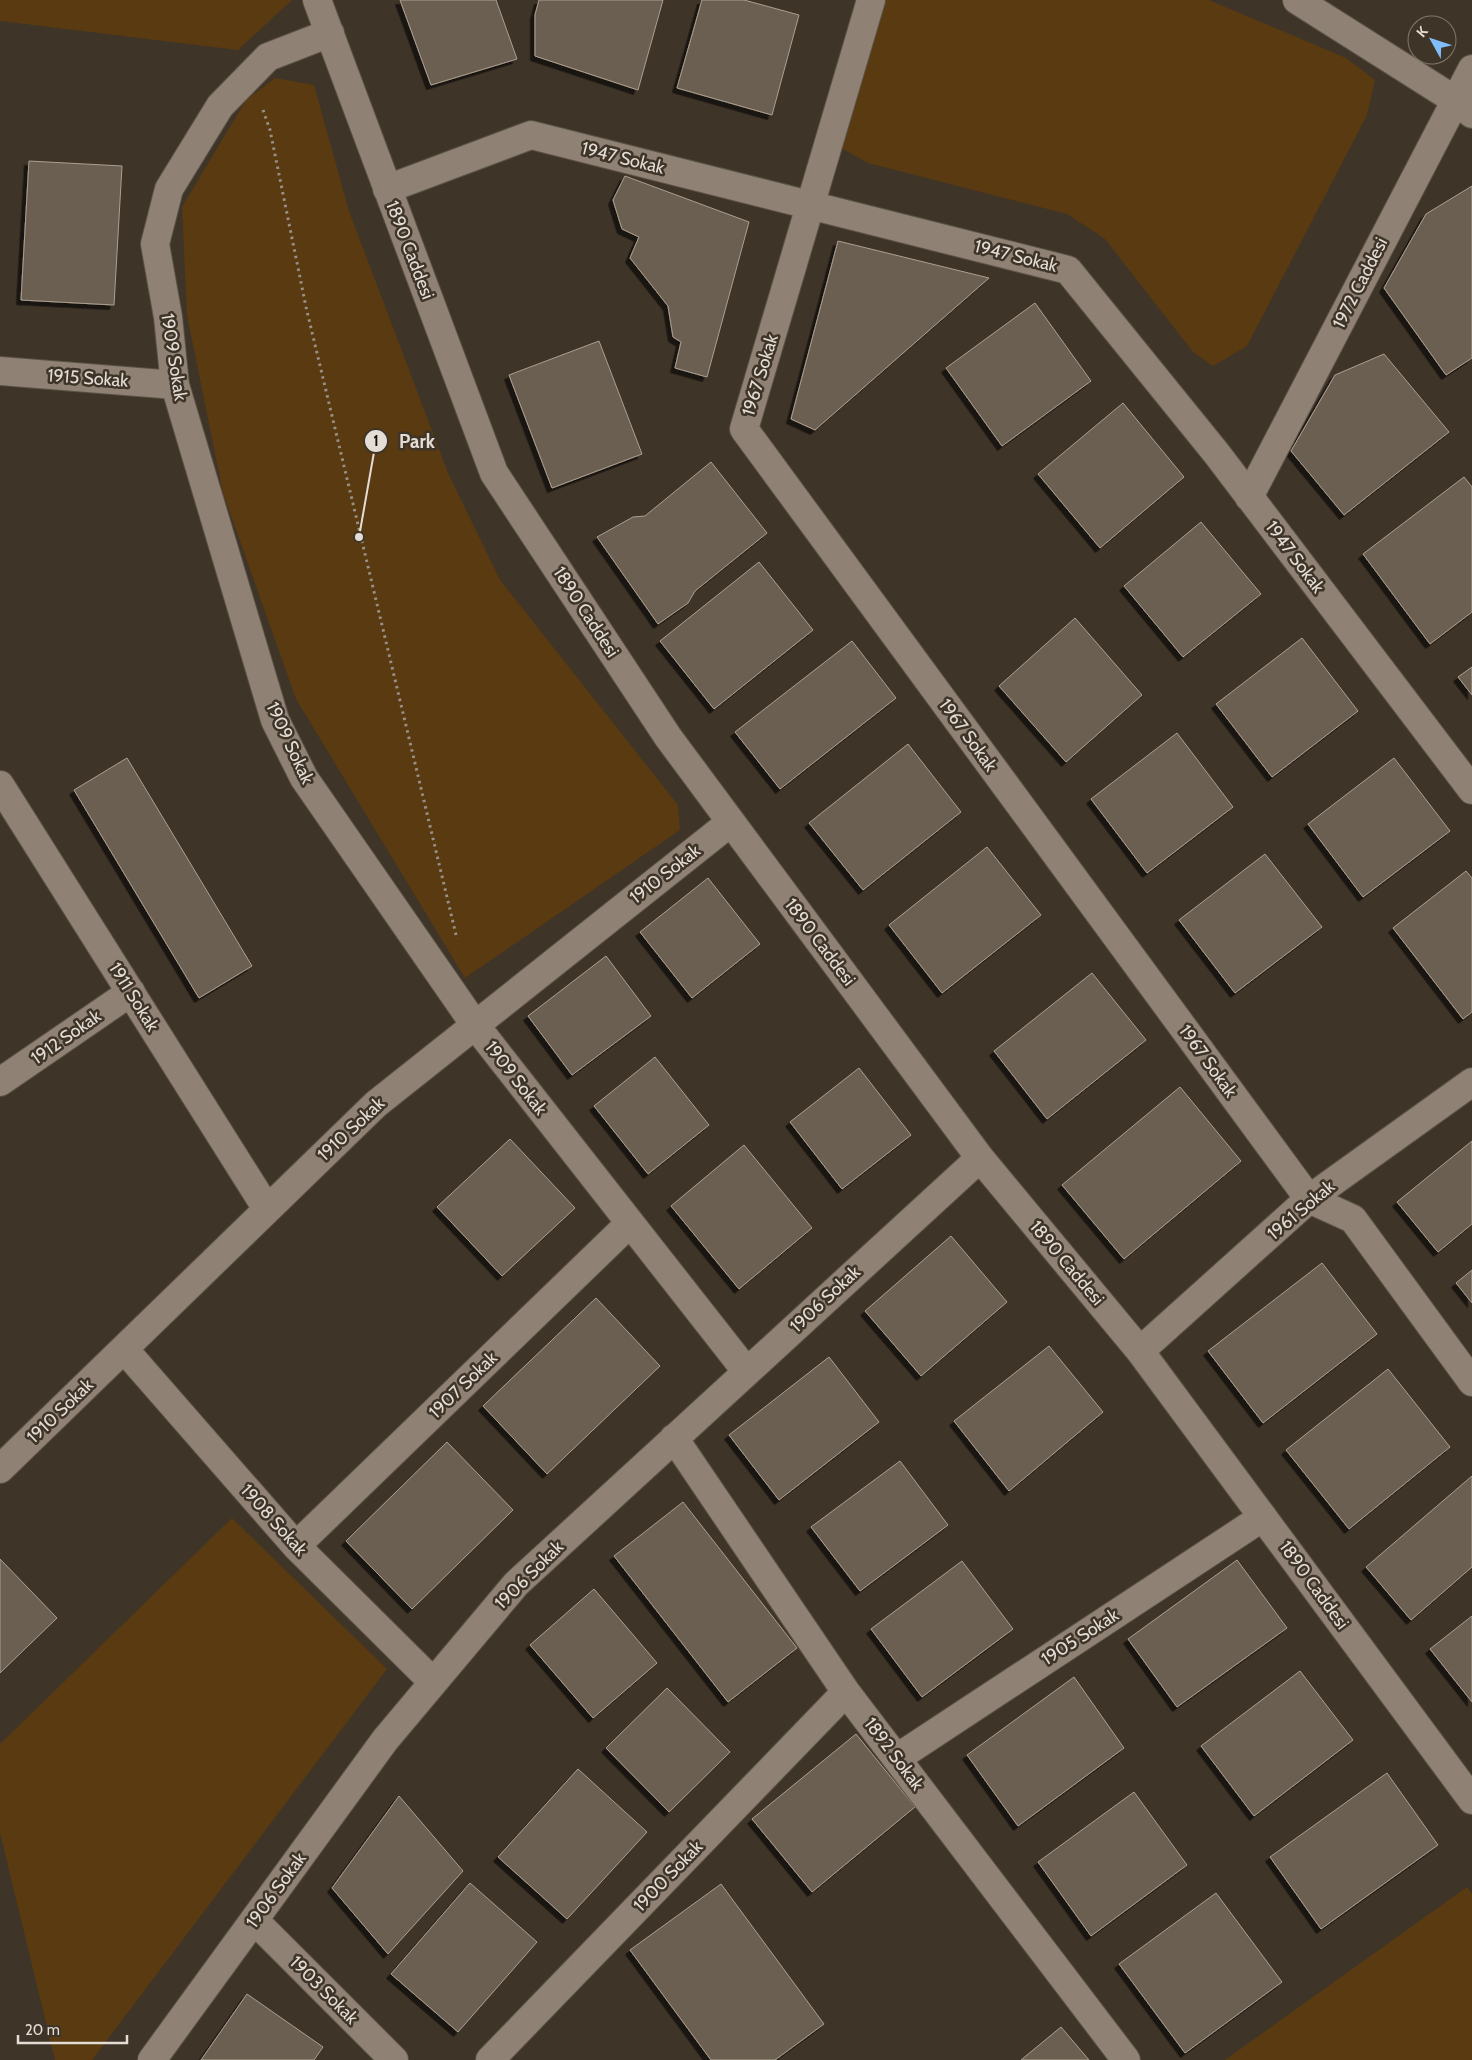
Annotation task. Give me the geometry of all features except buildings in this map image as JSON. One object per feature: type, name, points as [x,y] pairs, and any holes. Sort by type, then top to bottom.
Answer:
[{"type":"street","name":"1890 Caddesi","points":[[317,0],[494,473],[668,737],[980,1158],[1140,1351],[1472,1800]]},
{"type":"street","name":"1967 Sokak","points":[[871,0],[744,429],[1309,1199],[1353,1219],[1472,1382]]},
{"type":"street","points":[[1297,0],[1463,107]]},
{"type":"street","name":"1909 Sokak","points":[[330,33],[268,57],[220,106],[169,189],[155,244],[168,317],[175,384],[275,720],[304,778],[475,1025],[747,1372]]},
{"type":"street","name":"1972 Caddesi","points":[[1249,497],[1463,107],[1472,70]]},
{"type":"street","name":"1947 Sokak","points":[[387,189],[531,135],[1068,270],[1217,454],[1472,790]]},
{"type":"street","name":"1915 Sokak","points":[[0,372],[175,384]]},
{"type":"street","name":"1911 Sokak","points":[[0,785],[267,1209]]},
{"type":"street","name":"1910 Sokak","points":[[0,1469],[376,1104],[731,822]]},
{"type":"street","name":"1912 Sokak","points":[[0,1082],[130,992]]},
{"type":"street","name":"1961 Sokak","points":[[1140,1351],[1309,1199],[1472,1082]]},
{"type":"street","name":"1906 Sokak","points":[[152,2060],[385,1740],[516,1584],[980,1158]]},
{"type":"street","name":"1907 Sokak","points":[[296,1546],[630,1223]]},
{"type":"street","name":"1908 Sokak","points":[[124,1349],[296,1546],[433,1682]]},
{"type":"street","name":"1892 Sokak","points":[[674,1438],[846,1692],[1126,2060]]},
{"type":"street","name":"1905 Sokak","points":[[896,1758],[1263,1517]]},
{"type":"street","name":"1900 Sokak","points":[[490,2060],[846,1692]]},
{"type":"street","name":"1903 Sokak","points":[[254,1920],[394,2060]]},
{"type":"path","points":[[251,73],[270,130],[306,307],[459,947]]},
{"type":"shaded area","points":[[0,0],[292,0],[238,50],[0,21]]},
{"type":"shaded area","points":[[882,0],[1209,0],[1346,58],[1375,80],[1367,115],[1247,346],[1213,366],[1193,352],[1105,239],[1067,214],[868,163],[843,149],[837,121]]},
{"type":"shaded area","points":[[275,78],[314,85],[349,211],[448,473],[500,580],[678,805],[680,830],[465,978],[296,699],[223,493],[187,315],[182,207],[246,100]]},
{"type":"shaded area","points":[[232,1518],[387,1669],[92,2060],[55,2060],[0,1833],[0,1744]]},
{"type":"shaded area","points":[[1467,1887],[1472,1894],[1472,2060],[1225,2060]]},
{"type":"place","name":"Park","points":[[359,537]]}]
